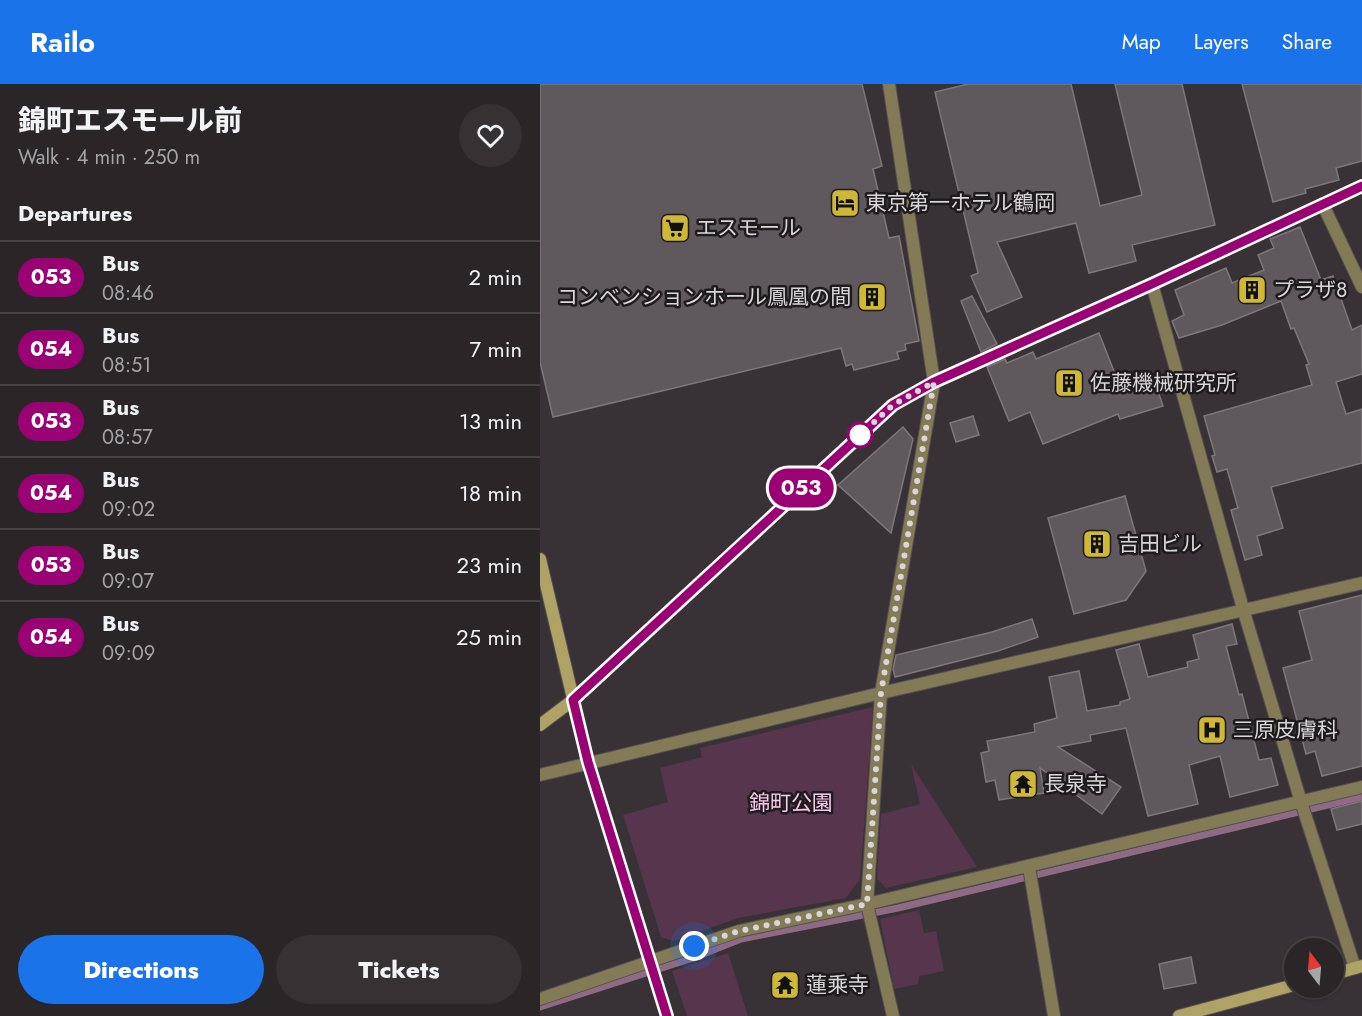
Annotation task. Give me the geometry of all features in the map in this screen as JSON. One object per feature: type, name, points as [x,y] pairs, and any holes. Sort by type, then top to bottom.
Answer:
[{"type":"street","points":[[889,84],[934,382],[881,693],[867,904],[893,1016]]},
{"type":"street","points":[[540,725],[573,700],[893,405],[934,382],[1362,186]]},
{"type":"street","points":[[1323,205],[1362,287]]},
{"type":"street","points":[[1152,284],[1244,612],[1301,802],[1359,967],[1344,971]]},
{"type":"street","points":[[540,559],[588,762],[667,1016]]},
{"type":"street","points":[[540,775],[881,693],[1244,612],[1362,583]]},
{"type":"street","points":[[540,999],[739,931],[1029,867],[1362,787]]},
{"type":"street","points":[[1029,867],[1054,1016]]},
{"type":"street","points":[[1179,1016],[1284,988]]},
{"type":"green space","name":"錦町公園","points":[[873,707],[860,879],[846,898],[738,918],[673,941],[661,937],[623,815],[668,802],[660,768],[702,757],[700,748]]},
{"type":"green space","points":[[911,764],[977,867],[886,888],[877,879],[881,814],[920,804]]},
{"type":"green space","points":[[919,910],[924,933],[936,931],[944,971],[919,976],[918,984],[894,989],[880,919]]},
{"type":"green space","points":[[728,953],[748,1016],[687,1016],[672,971]]},
{"type":"building","name":"エスモール","points":[[540,84],[862,84],[882,166],[873,169],[889,238],[899,236],[919,341],[905,344],[906,350],[897,352],[899,359],[854,370],[852,364],[846,366],[841,348],[553,417],[540,362]]},
{"type":"building","points":[[968,84],[1071,84],[1100,206],[1142,195],[1115,84],[1182,84],[1215,225],[1132,245],[1136,261],[1089,273],[1076,223],[997,242],[1022,297],[987,312],[971,276],[978,273],[935,92]]},
{"type":"building","points":[[1242,84],[1362,84],[1362,161],[1336,168],[1339,180],[1305,189],[1306,193],[1273,202]]},
{"type":"building","points":[[1300,227],[1321,280],[1333,276],[1352,330],[1362,325],[1362,374],[1336,382],[1346,414],[1362,409],[1362,463],[1271,487],[1283,528],[1257,536],[1262,555],[1245,560],[1231,510],[1238,508],[1227,469],[1217,472],[1212,456],[1215,455],[1204,416],[1312,385],[1306,365],[1309,364],[1294,328],[1291,329],[1281,301],[1222,325],[1179,338],[1172,321],[1184,315],[1175,290],[1226,268],[1232,283],[1264,270],[1258,255],[1274,248],[1270,239]]},
{"type":"building","points":[[972,296],[997,344],[981,352],[961,301]]},
{"type":"building","name":"佐藤機械研究所","points":[[1099,333],[1121,389],[1148,381],[1150,386],[1156,385],[1163,406],[1120,419],[1118,414],[1043,444],[1030,412],[1009,421],[987,367],[1005,359],[1007,363],[1033,352],[1036,359]]},
{"type":"building","points":[[973,416],[979,435],[956,442],[950,423]]},
{"type":"building","points":[[903,427],[913,439],[891,533],[838,485]]},
{"type":"building","name":"吉田ビル","points":[[1125,496],[1146,571],[1126,600],[1074,614],[1048,518]]},
{"type":"building","points":[[1362,595],[1362,766],[1322,776],[1315,751],[1306,754],[1283,668],[1312,660],[1299,611]]},
{"type":"building","points":[[1032,619],[1038,637],[998,651],[895,677],[893,669],[896,655],[992,632]]},
{"type":"building","points":[[1232,624],[1237,644],[1226,646],[1239,695],[1242,694],[1259,760],[1271,758],[1278,785],[1230,797],[1220,756],[1189,765],[1198,804],[1148,816],[1126,728],[1090,735],[1091,741],[1058,747],[1121,787],[1102,814],[1040,768],[1044,793],[999,800],[995,780],[986,782],[981,753],[989,751],[987,741],[1035,732],[1034,724],[1057,718],[1049,677],[1079,671],[1087,711],[1120,705],[1120,702],[1130,699],[1116,650],[1139,644],[1148,677],[1188,667],[1187,662],[1199,659],[1193,635]]},
{"type":"building","points":[[1362,801],[1362,824],[1337,830],[1331,809]]},
{"type":"building","points":[[1191,957],[1196,983],[1164,989],[1159,964]]},
{"type":"waterway","points":[[540,1007],[693,958],[741,939],[898,908],[1362,797]]},
{"type":"bus line","name":"053","points":[[667,1016],[588,762],[573,700],[893,405],[934,382],[1362,186]]},
{"type":"place","name":"東京第一ホテル鶴岡","points":[[845,203]]},
{"type":"place","name":"エスモール","points":[[675,228]]},
{"type":"place","name":"プラザ8","points":[[1252,290]]},
{"type":"place","name":"コンベンションホール鳳凰の間","points":[[872,297]]},
{"type":"place","name":"佐藤機械研究所","points":[[1069,383]]},
{"type":"place","name":"吉田ビル","points":[[1097,544]]},
{"type":"place","name":"三原皮膚科","points":[[1212,730]]},
{"type":"place","name":"長泉寺","points":[[1023,784]]},
{"type":"place","name":"蓮乘寺","points":[[785,985]]},
{"type":"route","points":[[694,946],[739,931],[867,904],[881,693],[934,382],[893,405],[860,435]]}]
